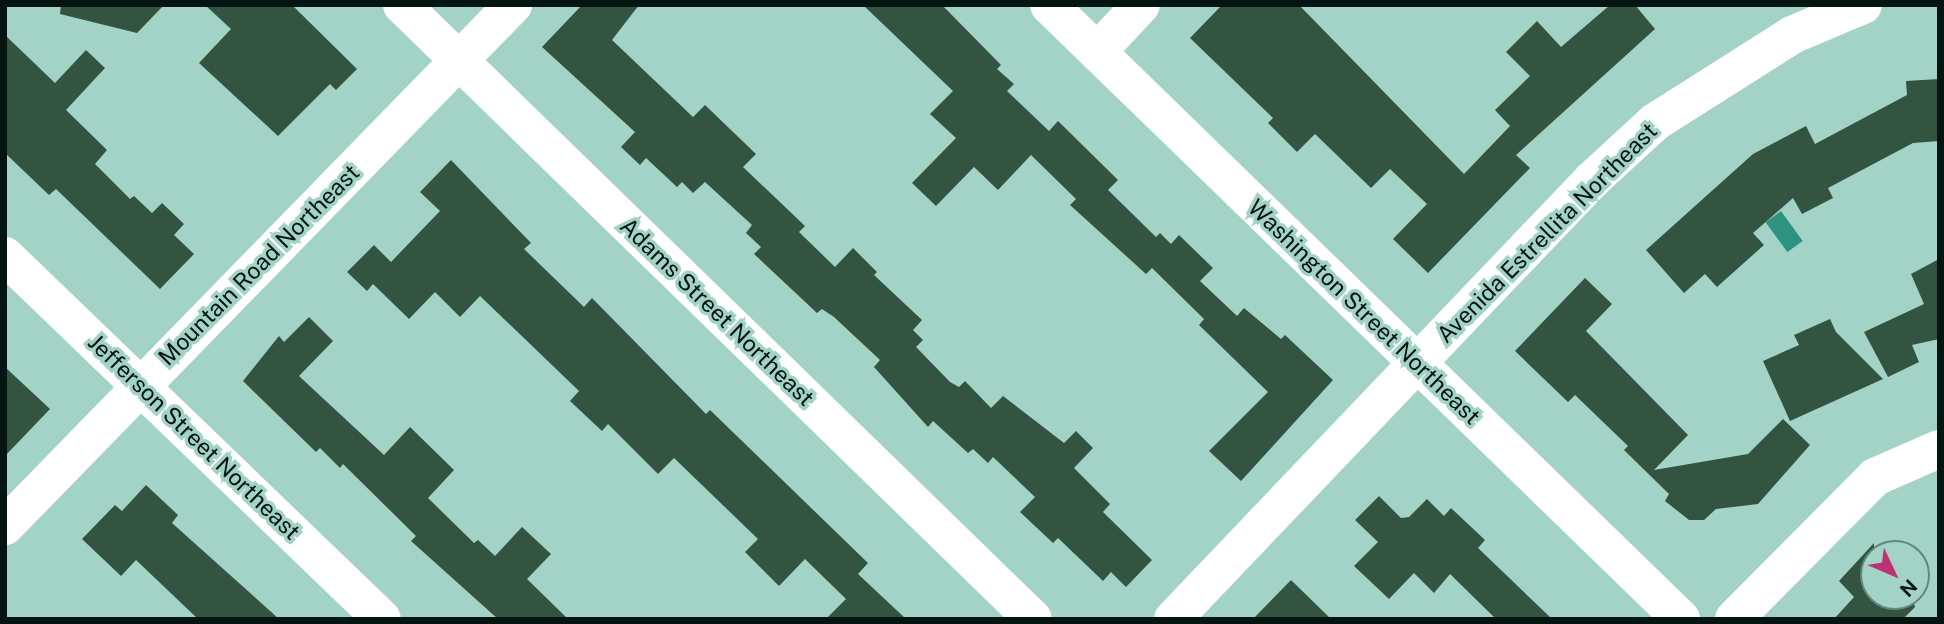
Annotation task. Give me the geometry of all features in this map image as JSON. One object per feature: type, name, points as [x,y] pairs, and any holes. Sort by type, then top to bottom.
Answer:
[{"type":"street","name":"Adams Street Northeast","points":[[401,5],[1033,619]]},
{"type":"street","name":"Mountain Road Northeast","points":[[5,526],[513,5]]},
{"type":"street","name":"Washington Street Northeast","points":[[1049,5],[1681,619]]},
{"type":"street","points":[[1097,52],[1142,5]]},
{"type":"street","name":"Avenida Estrellita Northeast","points":[[1173,619],[1417,364],[1655,122],[1792,35],[1863,5]]},
{"type":"street","name":"Jefferson Street Northeast","points":[[5,256],[142,384],[382,619]]},
{"type":"street","points":[[1734,619],[1875,477],[1939,449]]},
{"type":"shaded area","points":[[1781,211],[1803,241],[1787,252],[1766,222]]},
{"type":"building","points":[[61,5],[164,5],[137,33],[60,14]]},
{"type":"building","points":[[205,5],[292,5],[357,69],[336,90],[330,84],[278,136],[199,63],[231,29]]},
{"type":"building","points":[[582,5],[639,5],[612,40],[693,117],[705,105],[756,154],[743,167],[805,226],[799,232],[835,267],[853,248],[877,272],[874,275],[922,320],[913,330],[923,340],[916,347],[950,382],[959,387],[965,381],[991,408],[1003,396],[1064,443],[1076,431],[1093,448],[1074,468],[1110,504],[1103,512],[1152,560],[1126,587],[1111,572],[1103,581],[1058,538],[1053,543],[1020,512],[1035,497],[993,457],[988,463],[973,449],[968,453],[933,421],[928,427],[874,367],[880,360],[834,317],[822,309],[817,313],[754,254],[761,247],[746,233],[752,225],[705,182],[693,193],[682,182],[677,187],[646,158],[640,165],[621,147],[635,132],[542,47]]},
{"type":"building","points":[[863,5],[942,5],[1001,65],[997,69],[1014,84],[1007,91],[1049,131],[1058,121],[1118,180],[1108,190],[1156,237],[1160,233],[1171,244],[1179,235],[1213,268],[1200,281],[1237,316],[1244,308],[1281,339],[1285,335],[1333,380],[1241,481],[1209,451],[1268,392],[1199,325],[1204,319],[1152,268],[1146,274],[1070,205],[1076,199],[1031,155],[998,190],[974,167],[936,206],[912,183],[956,138],[930,114],[953,91]]},
{"type":"building","points":[[1222,5],[1299,5],[1464,174],[1510,126],[1495,110],[1530,76],[1506,52],[1537,21],[1561,47],[1610,5],[1635,5],[1655,29],[1516,155],[1530,168],[1428,273],[1393,239],[1427,204],[1390,169],[1371,188],[1315,134],[1297,152],[1268,123],[1273,118],[1190,38]]},
{"type":"building","points":[[5,35],[55,83],[86,50],[105,68],[66,110],[107,150],[95,164],[130,199],[134,196],[152,213],[162,203],[184,224],[174,235],[194,254],[160,289],[56,189],[49,195],[5,153]]},
{"type":"building","points":[[1939,79],[1939,141],[1913,143],[1828,188],[1833,198],[1802,214],[1793,198],[1753,233],[1764,245],[1717,287],[1705,274],[1684,293],[1646,250],[1753,154],[1806,126],[1815,144],[1907,95],[1906,81]]},
{"type":"building","points":[[451,160],[531,243],[524,249],[584,307],[592,298],[706,414],[710,410],[868,563],[858,574],[906,619],[826,619],[846,599],[805,559],[779,586],[745,552],[758,539],[674,458],[658,474],[608,424],[602,431],[570,401],[579,391],[480,296],[460,317],[435,292],[409,319],[373,284],[367,291],[347,272],[374,245],[391,262],[440,211],[420,192]]},
{"type":"building","points":[[1939,259],[1939,339],[1912,345],[1919,362],[1888,377],[1864,332],[1924,304],[1911,274]]},
{"type":"building","points":[[1585,278],[1612,304],[1586,331],[1688,435],[1654,470],[1748,454],[1783,419],[1810,445],[1758,504],[1716,509],[1704,520],[1689,520],[1665,501],[1669,494],[1624,450],[1628,446],[1575,395],[1568,402],[1515,351]]},
{"type":"building","points":[[309,317],[333,341],[299,376],[384,455],[410,427],[454,470],[428,498],[474,543],[478,540],[495,556],[522,527],[551,554],[527,579],[568,619],[498,619],[411,541],[416,536],[343,464],[340,468],[320,448],[316,452],[243,381],[279,336],[284,342]]},
{"type":"building","points":[[1830,319],[1836,332],[1883,379],[1790,421],[1763,361],[1799,345],[1794,335]]},
{"type":"building","points":[[5,367],[50,409],[5,456]]},
{"type":"building","points":[[146,485],[178,515],[172,523],[279,619],[198,619],[136,560],[121,576],[82,539],[115,505],[122,511]]},
{"type":"building","points":[[1379,496],[1401,518],[1409,517],[1427,499],[1444,516],[1451,508],[1485,540],[1478,548],[1552,619],[1496,619],[1450,574],[1434,593],[1414,573],[1389,599],[1354,566],[1378,542],[1355,520]]},
{"type":"building","points":[[1860,558],[1860,610],[1912,610],[1903,619],[1834,619],[1854,597],[1839,581]]},
{"type":"building","points":[[1291,580],[1331,619],[1253,619]]}]
